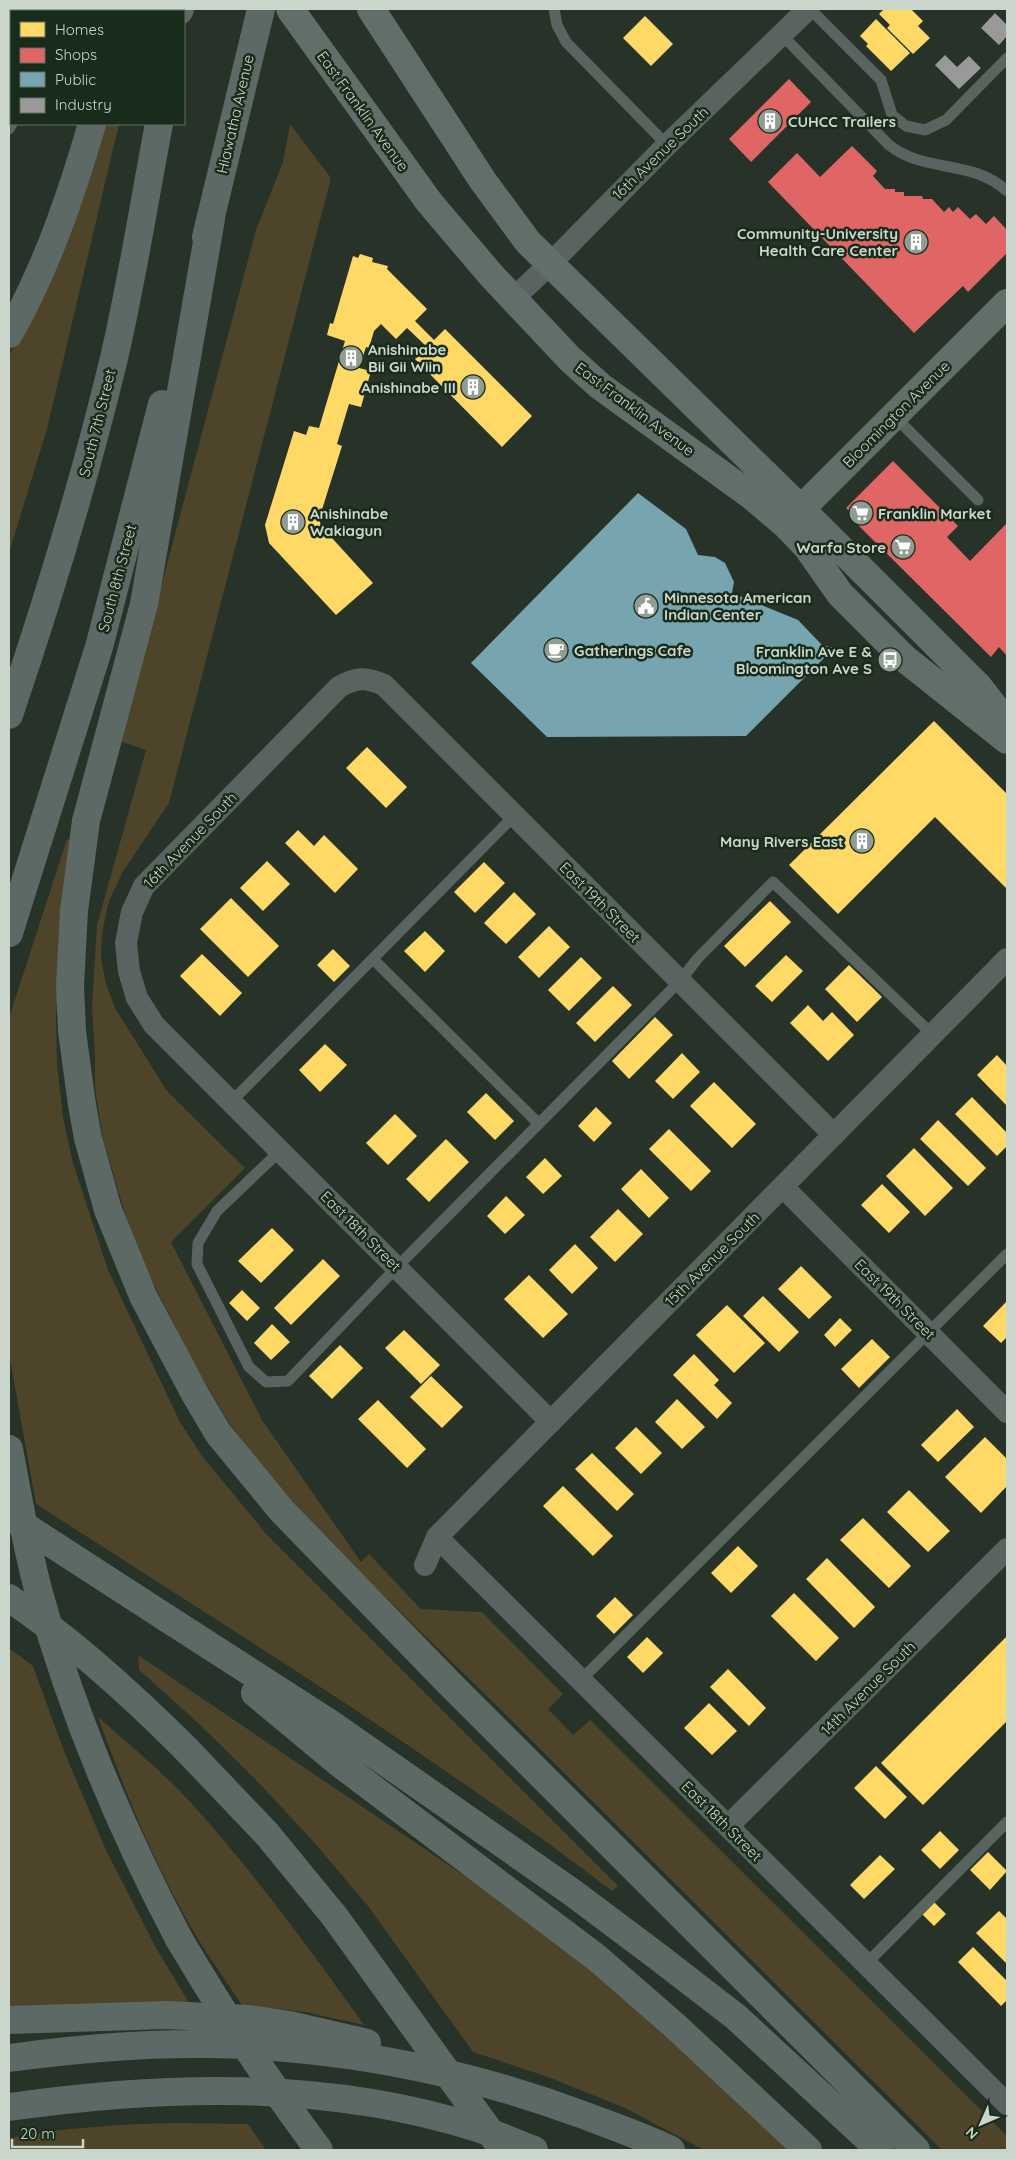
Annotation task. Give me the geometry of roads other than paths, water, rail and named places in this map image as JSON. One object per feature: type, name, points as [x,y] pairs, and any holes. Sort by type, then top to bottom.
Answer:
[{"type":"highway","name":"Hiawatha Avenue","points":[[210,219],[261,9]]},
{"type":"highway","points":[[9,334],[36,280],[53,239],[69,197],[92,125]]},
{"type":"highway","name":"South 7th Street","points":[[9,715],[41,621],[81,489],[114,357],[159,125]]},
{"type":"highway","name":"South 8th Street","points":[[9,934],[99,647],[210,219]]},
{"type":"highway","points":[[210,219],[144,604],[86,821],[74,911],[70,986],[72,1031],[82,1105],[108,1210],[143,1296],[195,1394],[218,1433],[282,1512],[456,1690],[916,2150]]},
{"type":"highway","points":[[9,658],[81,489]]},
{"type":"highway","points":[[9,1449],[28,1552],[38,1592],[70,1692],[120,1821],[179,1938],[238,2035],[279,2097],[320,2150]]},
{"type":"highway","points":[[9,1516],[331,1724],[573,1893],[736,2017],[880,2150]]},
{"type":"highway","points":[[9,1598],[58,1633],[131,1695],[186,1749],[267,1834],[335,1917],[503,2150]]},
{"type":"highway","points":[[168,1619],[339,1763],[597,1958],[674,2024],[808,2150]]},
{"type":"highway","points":[[9,2020],[166,2015],[249,2019],[289,2025],[352,2039],[478,2072],[542,2093],[593,2119]]},
{"type":"highway","points":[[9,2058],[147,2045],[210,2044],[349,2055],[477,2080],[593,2119],[671,2150]]},
{"type":"highway","points":[[9,2107],[42,2102],[191,2091],[239,2090],[306,2094],[350,2100],[441,2118],[478,2128],[534,2150]]},
{"type":"main road","name":"East Franklin Avenue","points":[[290,9],[429,202],[513,299],[570,359],[600,386],[745,491],[794,517],[806,547],[840,594],[904,658],[1007,740]]},
{"type":"main road","name":"East Franklin Avenue","points":[[372,9],[508,217],[528,242],[551,263],[794,517],[978,686],[1007,723]]},
{"type":"main road","name":"Bloomington Avenue","points":[[794,517],[1007,303]]},
{"type":"street","name":"16th Avenue South","points":[[513,299],[668,144],[809,9]]},
{"type":"street","name":"16th Avenue South","points":[[170,1041],[154,1025],[137,998],[129,972],[126,943],[132,912],[144,886],[339,688],[361,678]]},
{"type":"street","name":"East 19th Street","points":[[361,678],[373,680],[384,685],[834,1135]]},
{"type":"street","name":"15th Avenue South","points":[[426,1564],[437,1537],[1007,959]]},
{"type":"street","name":"East 18th Street","points":[[170,1041],[551,1422]]},
{"type":"street","name":"East 19th Street","points":[[783,1187],[1007,1412]]},
{"type":"street","name":"East 18th Street","points":[[437,1537],[866,1964],[1006,2100]]},
{"type":"street","name":"14th Avenue South","points":[[728,1826],[1007,1549]]},
{"type":"lane","points":[[554,9],[557,25],[566,42],[668,144]]},
{"type":"lane","points":[[809,9],[881,80],[892,115],[906,126],[925,130],[946,120],[1007,58]]},
{"type":"lane","points":[[782,35],[899,153],[916,161],[968,170],[980,174],[999,183],[1007,191]]},
{"type":"lane","points":[[894,416],[978,500]]},
{"type":"lane","points":[[231,1102],[514,816]]},
{"type":"lane","points":[[281,1150],[217,1211],[198,1243],[197,1264],[249,1367],[266,1382],[288,1381],[397,1267],[680,981],[698,958],[773,882],[933,1035]]},
{"type":"lane","points":[[374,959],[539,1124]]},
{"type":"lane","points":[[581,1680],[1007,1254]]},
{"type":"lane","points":[[866,1964],[1007,1822]]},
{"type":"place","name":"CUHCC Trailers","points":[[770,121]]},
{"type":"place","name":"Community-University Health Care Center","points":[[916,242]]},
{"type":"place","name":"Anishinabe Bii Gii Wiin","points":[[351,358]]},
{"type":"place","name":"Anishinabe III","points":[[473,387]]},
{"type":"place","name":"Franklin Market","points":[[861,513]]},
{"type":"place","name":"Anishinabe Wakiagun","points":[[293,522]]},
{"type":"place","name":"Warfa Store","points":[[903,547]]},
{"type":"place","name":"Minnesota American Indian Center","points":[[646,606]]},
{"type":"place","name":"Gatherings Cafe","points":[[556,650]]},
{"type":"place","name":"Franklin Ave E & Bloomington Ave S","points":[[890,660]]},
{"type":"place","name":"Many Rivers East","points":[[862,841]]}]
